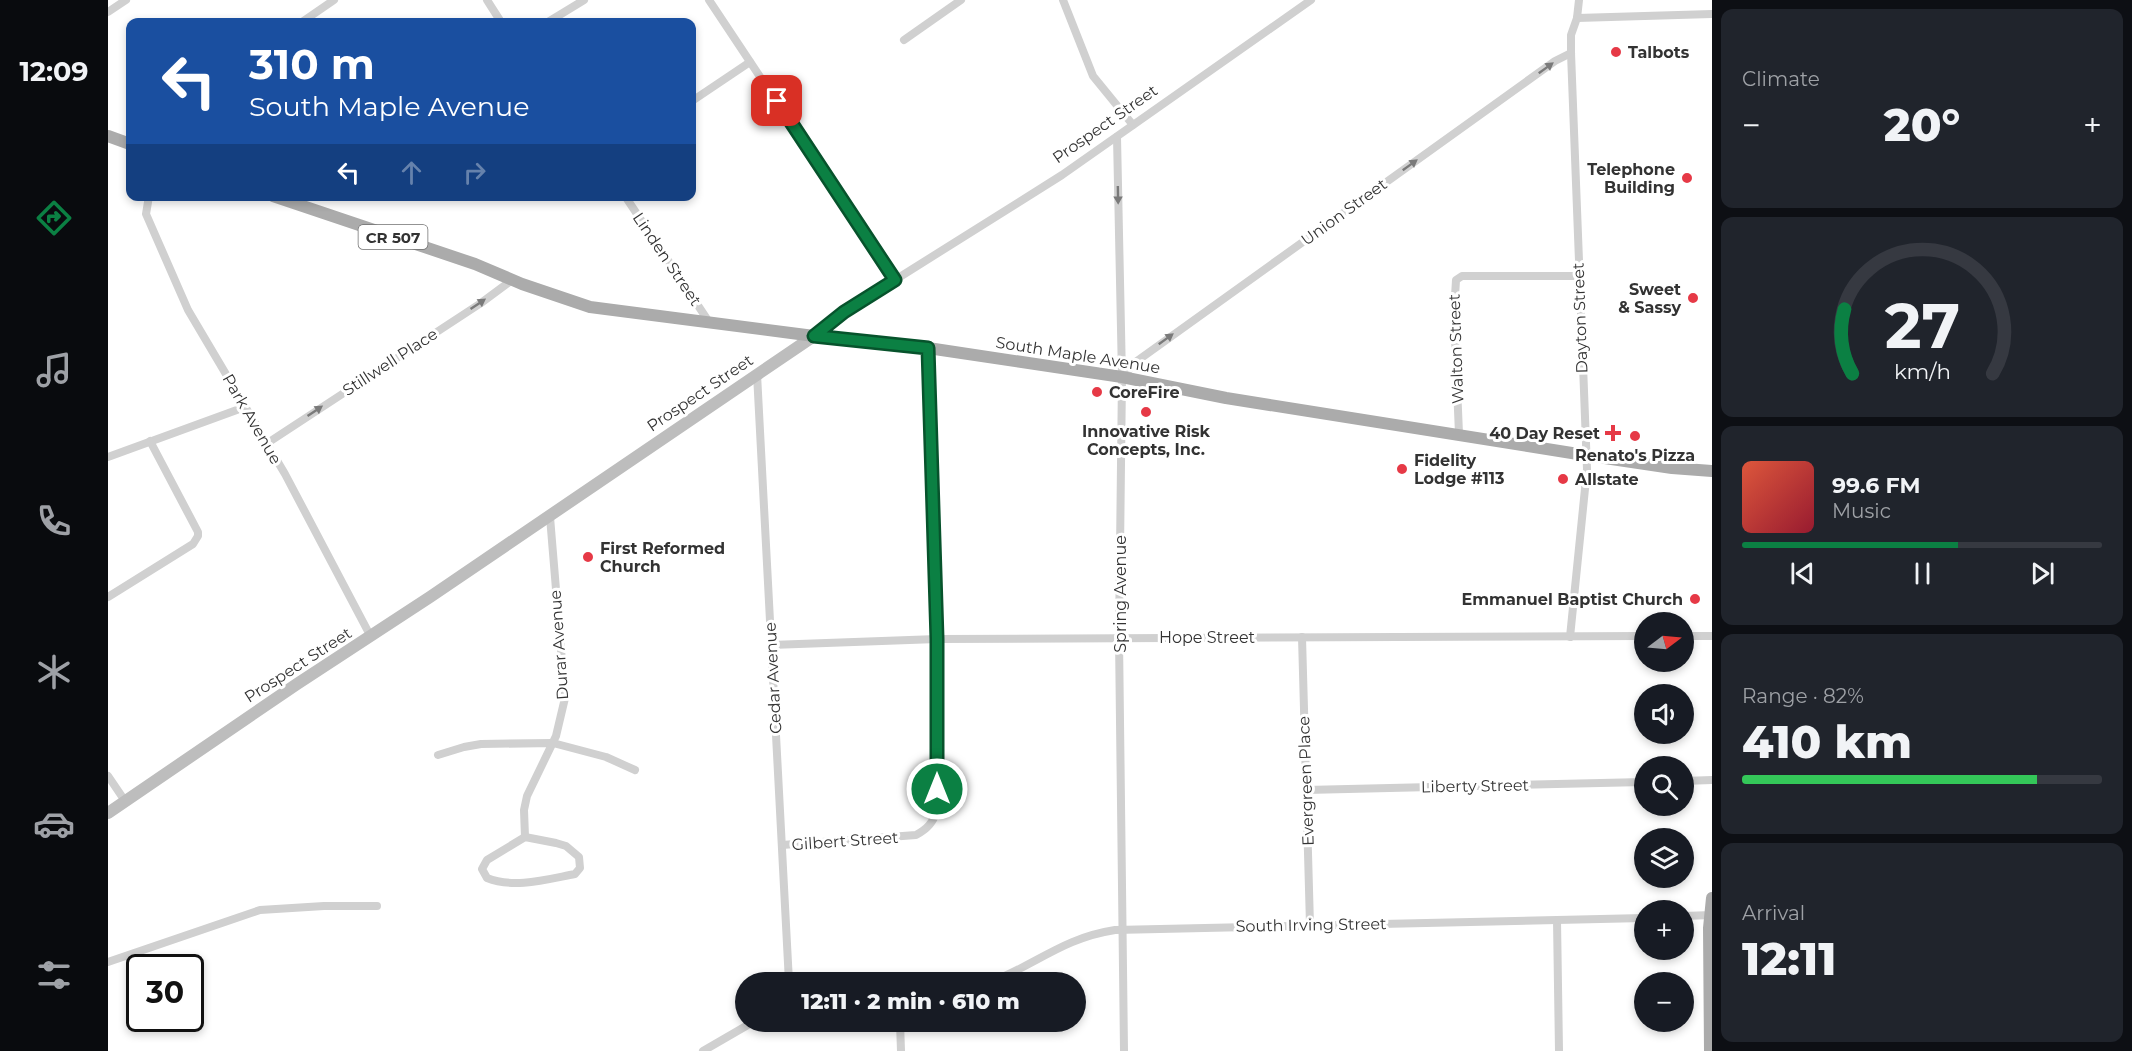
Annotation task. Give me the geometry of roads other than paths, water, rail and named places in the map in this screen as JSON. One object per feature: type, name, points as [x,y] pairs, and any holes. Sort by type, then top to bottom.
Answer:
[{"type":"main road","points":[[108,136],[126,143]]},
{"type":"main road","name":"CR 507","points":[[288,201],[475,264],[512,280]]},
{"type":"main road","name":"South Maple Avenue","points":[[512,280],[590,307],[814,336],[928,348],[1122,377],[1226,398],[1586,455],[1672,468],[1712,471]]},
{"type":"main road","name":"Prospect Street","points":[[108,813],[550,517],[814,336]]},
{"type":"main road","points":[[1710,1051],[1712,898]]},
{"type":"street","points":[[108,12],[126,0]]},
{"type":"street","points":[[308,18],[334,0]]},
{"type":"street","points":[[487,0],[498,18]]},
{"type":"street","points":[[555,18],[584,0]]},
{"type":"street","points":[[709,0],[895,280]]},
{"type":"street","points":[[904,40],[961,0]]},
{"type":"street","points":[[1063,0],[1094,76],[1133,125]]},
{"type":"street","name":"Prospect Street","points":[[814,336],[844,312],[1062,175],[1311,0]]},
{"type":"street","name":"Dayton Street","points":[[1570,637],[1586,485],[1571,53],[1571,35],[1577,18],[1579,0]]},
{"type":"street","points":[[1577,18],[1712,14]]},
{"type":"street","name":"Union Street","points":[[1122,377],[1145,355],[1555,61],[1571,53]]},
{"type":"street","points":[[696,98],[750,62]]},
{"type":"street","name":"Spring Avenue","points":[[1117,137],[1122,377],[1119,638],[1124,1051]]},
{"type":"street","name":"Park Avenue","points":[[148,201],[146,214],[188,310],[266,444],[371,637]]},
{"type":"street","name":"Linden Street","points":[[628,201],[709,322]]},
{"type":"street","name":"Walton Street","points":[[1459,434],[1454,313],[1456,280],[1461,276],[1578,276]]},
{"type":"street","name":"Stillwell Place","points":[[266,444],[481,303],[512,280]]},
{"type":"street","name":"Gilbert Street","points":[[782,845],[908,837],[923,831],[930,825],[936,810],[937,639],[928,348]]},
{"type":"street","name":"Cedar Avenue","points":[[757,374],[788,972]]},
{"type":"street","points":[[108,457],[245,407]]},
{"type":"street","points":[[108,597],[193,544],[198,536],[198,532],[150,441]]},
{"type":"street","name":"Durar Avenue","points":[[525,837],[524,810],[527,796],[553,743],[566,698],[550,517]]},
{"type":"street","name":"Hope Street","points":[[771,645],[937,639],[1634,636]]},
{"type":"street","points":[[1694,636],[1712,636]]},
{"type":"street","name":"Evergreen Place","points":[[1302,637],[1310,925]]},
{"type":"street","points":[[438,755],[482,744],[553,743],[606,757],[635,770]]},
{"type":"street","points":[[108,776],[125,801]]},
{"type":"street","points":[[1694,781],[1712,780]]},
{"type":"street","name":"Liberty Street","points":[[1306,790],[1634,782]]},
{"type":"street","points":[[525,837],[566,846],[579,857],[580,868],[575,874],[520,883],[506,883],[487,878],[482,869],[487,860],[525,837]]},
{"type":"street","points":[[108,962],[260,910],[324,906],[377,906]]},
{"type":"street","points":[[1694,916],[1711,915]]},
{"type":"street","name":"South Irving Street","points":[[1014,972],[1067,943],[1096,933],[1123,929],[1634,918]]},
{"type":"street","points":[[1557,920],[1559,1051]]},
{"type":"street","points":[[703,1051],[736,1032]]},
{"type":"street","points":[[900,1032],[901,1051]]},
{"type":"place","name":"Talbots","points":[[1616,52]]},
{"type":"place","name":"Telephone Building","points":[[1687,178]]},
{"type":"place","name":"Sweet & Sassy","points":[[1693,298]]},
{"type":"place","name":"CoreFire","points":[[1097,392]]},
{"type":"place","name":"Innovative Risk Concepts, Inc.","points":[[1146,412]]},
{"type":"place","name":"40 Day Reset","points":[[1613,433]]},
{"type":"place","name":"Renato's Pizza","points":[[1635,436]]},
{"type":"place","name":"Fidelity Lodge #113","points":[[1402,469]]},
{"type":"place","name":"Allstate","points":[[1563,479]]},
{"type":"place","name":"First Reformed Church","points":[[588,557]]},
{"type":"place","name":"Emmanuel Baptist Church","points":[[1695,599]]}]
